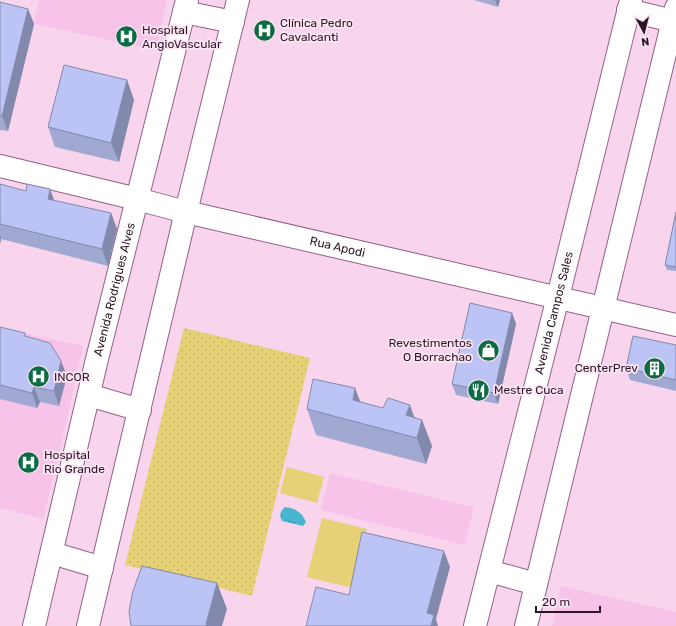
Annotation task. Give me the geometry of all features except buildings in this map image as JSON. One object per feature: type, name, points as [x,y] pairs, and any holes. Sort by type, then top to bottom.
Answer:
[{"type":"main road","points":[[88,626],[238,0]]},
{"type":"main road","points":[[526,626],[674,15],[630,5]]},
{"type":"main road","name":"Avenida Campos Sales","points":[[475,626],[630,5]]},
{"type":"main road","points":[[186,6],[233,22]]},
{"type":"main road","name":"Avenida Rodrigues Alves","points":[[34,626],[90,395],[97,359],[186,6]]},
{"type":"main road","name":"Rua Apodi","points":[[0,166],[186,212],[676,325]]},
{"type":"main road","points":[[90,395],[140,410]]},
{"type":"main road","points":[[52,553],[102,568]]},
{"type":"main road","points":[[489,571],[536,584]]},
{"type":"shaded area","name":"Hospital AngioVascular","points":[[39,0],[167,0],[156,50],[34,24]]},
{"type":"shaded area","points":[[0,328],[83,346],[43,519],[0,508]]},
{"type":"shaded area","points":[[184,328],[310,358],[252,596],[125,565]]},
{"type":"shaded area","points":[[287,467],[324,477],[317,503],[280,493]]},
{"type":"shaded area","points":[[330,473],[474,507],[464,545],[321,510]]},
{"type":"shaded area","points":[[322,518],[367,529],[352,588],[307,577]]},
{"type":"shaded area","points":[[561,586],[676,612],[676,626],[552,626]]},
{"type":"water","points":[[285,507],[292,508],[300,513],[306,522],[303,526],[282,521],[280,513]]},
{"type":"place","name":"Clínica Pedro Cavalcanti","points":[[265,30]]},
{"type":"place","name":"Hospital AngioVascular","points":[[127,37]]},
{"type":"place","name":"Revestimentos O Borrachao","points":[[488,350]]},
{"type":"place","name":"CenterPrev","points":[[654,368]]},
{"type":"place","name":"INCOR","points":[[38,377]]},
{"type":"place","name":"Mestre Cuca","points":[[479,390]]},
{"type":"place","name":"Hospital Rio Grande","points":[[28,462]]}]
